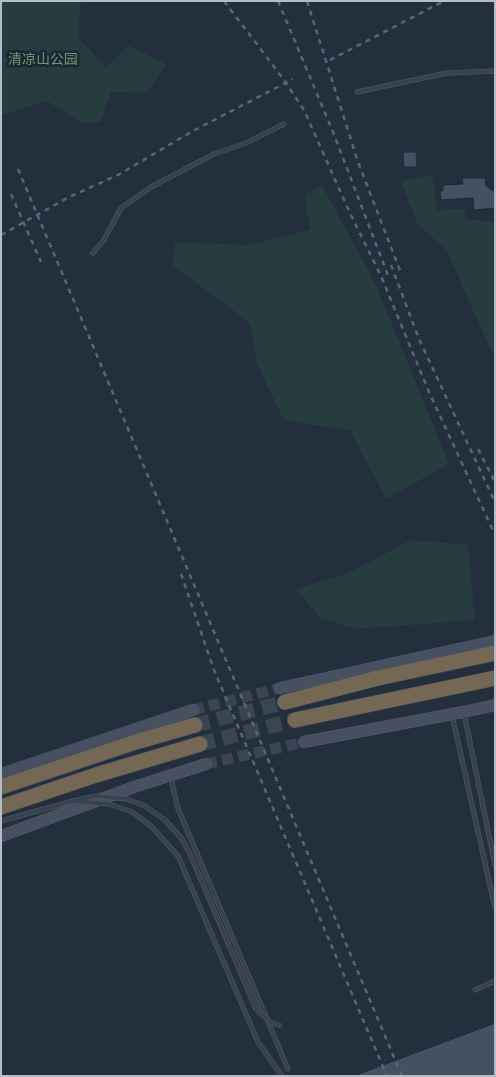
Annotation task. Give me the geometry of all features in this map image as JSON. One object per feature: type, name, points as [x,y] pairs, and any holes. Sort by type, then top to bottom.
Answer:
[{"type":"highway","points":[[285,702],[378,678],[495,653]]},
{"type":"highway","points":[[295,720],[495,678]]},
{"type":"highway","points":[[1,787],[139,741],[194,717]]},
{"type":"highway","points":[[1,807],[96,775],[200,744]]},
{"type":"main road","points":[[280,688],[495,641]]},
{"type":"main road","points":[[304,742],[458,713],[495,704]]},
{"type":"main road","points":[[1,774],[194,717]]},
{"type":"main road","points":[[1,836],[171,774],[206,764]]},
{"type":"lane","points":[[357,92],[447,73],[495,70]]},
{"type":"lane","points":[[93,253],[104,240],[121,208],[151,187],[214,154],[246,143],[284,124]]},
{"type":"lane","points":[[458,713],[495,865]]},
{"type":"lane","points":[[458,713],[495,908]]},
{"type":"lane","points":[[171,774],[176,806],[288,1069]]},
{"type":"lane","points":[[1,822],[96,796],[126,799],[145,806],[165,820],[182,839],[191,856],[256,1009],[270,1022],[281,1026]]},
{"type":"lane","points":[[73,801],[108,804],[132,812],[151,826],[178,856],[258,1042],[282,1076]]},
{"type":"lane","points":[[475,990],[495,981]]},
{"type":"green space","name":"清凉山公园","points":[[1,1],[81,1],[78,38],[106,67],[129,46],[166,64],[147,93],[111,92],[100,122],[80,122],[47,101],[1,116]]},
{"type":"green space","points":[[432,175],[437,210],[464,209],[466,219],[495,222],[495,360],[447,251],[417,223],[401,181]]},
{"type":"green space","points":[[322,185],[376,285],[449,464],[386,499],[350,430],[284,421],[257,364],[250,323],[173,266],[175,242],[247,245],[310,230],[305,196]]},
{"type":"green space","points":[[411,540],[468,545],[475,620],[355,629],[320,618],[296,589],[348,573]]},
{"type":"building","points":[[403,152],[416,152],[417,167],[404,167]]},
{"type":"building","points":[[462,178],[485,178],[486,186],[495,192],[495,208],[474,210],[473,198],[441,200],[440,191],[443,191],[443,185],[463,184]]},
{"type":"building","points":[[495,1023],[495,1076],[356,1075]]},
{"type":"tunnel","points":[[193,710],[280,688]]},
{"type":"tunnel","points":[[195,725],[285,702]]},
{"type":"tunnel","points":[[200,744],[295,720]]},
{"type":"tunnel","points":[[206,764],[304,742]]},
{"type":"railway","points":[[224,1],[284,80],[304,110],[349,211],[381,276],[429,392],[495,535]]},
{"type":"railway","points":[[278,1],[333,132],[389,278]]},
{"type":"railway","points":[[307,1],[358,162],[401,273]]},
{"type":"railway","points":[[330,60],[444,1]]},
{"type":"railway","points":[[1,235],[69,197],[118,175],[191,132],[293,79]]},
{"type":"railway","points":[[18,169],[402,1076]]},
{"type":"railway","points":[[11,194],[41,262]]},
{"type":"railway","points":[[391,265],[419,339],[495,502]]},
{"type":"railway","points":[[478,449],[495,482]]},
{"type":"railway","points":[[181,574],[214,670],[387,1076]]}]
